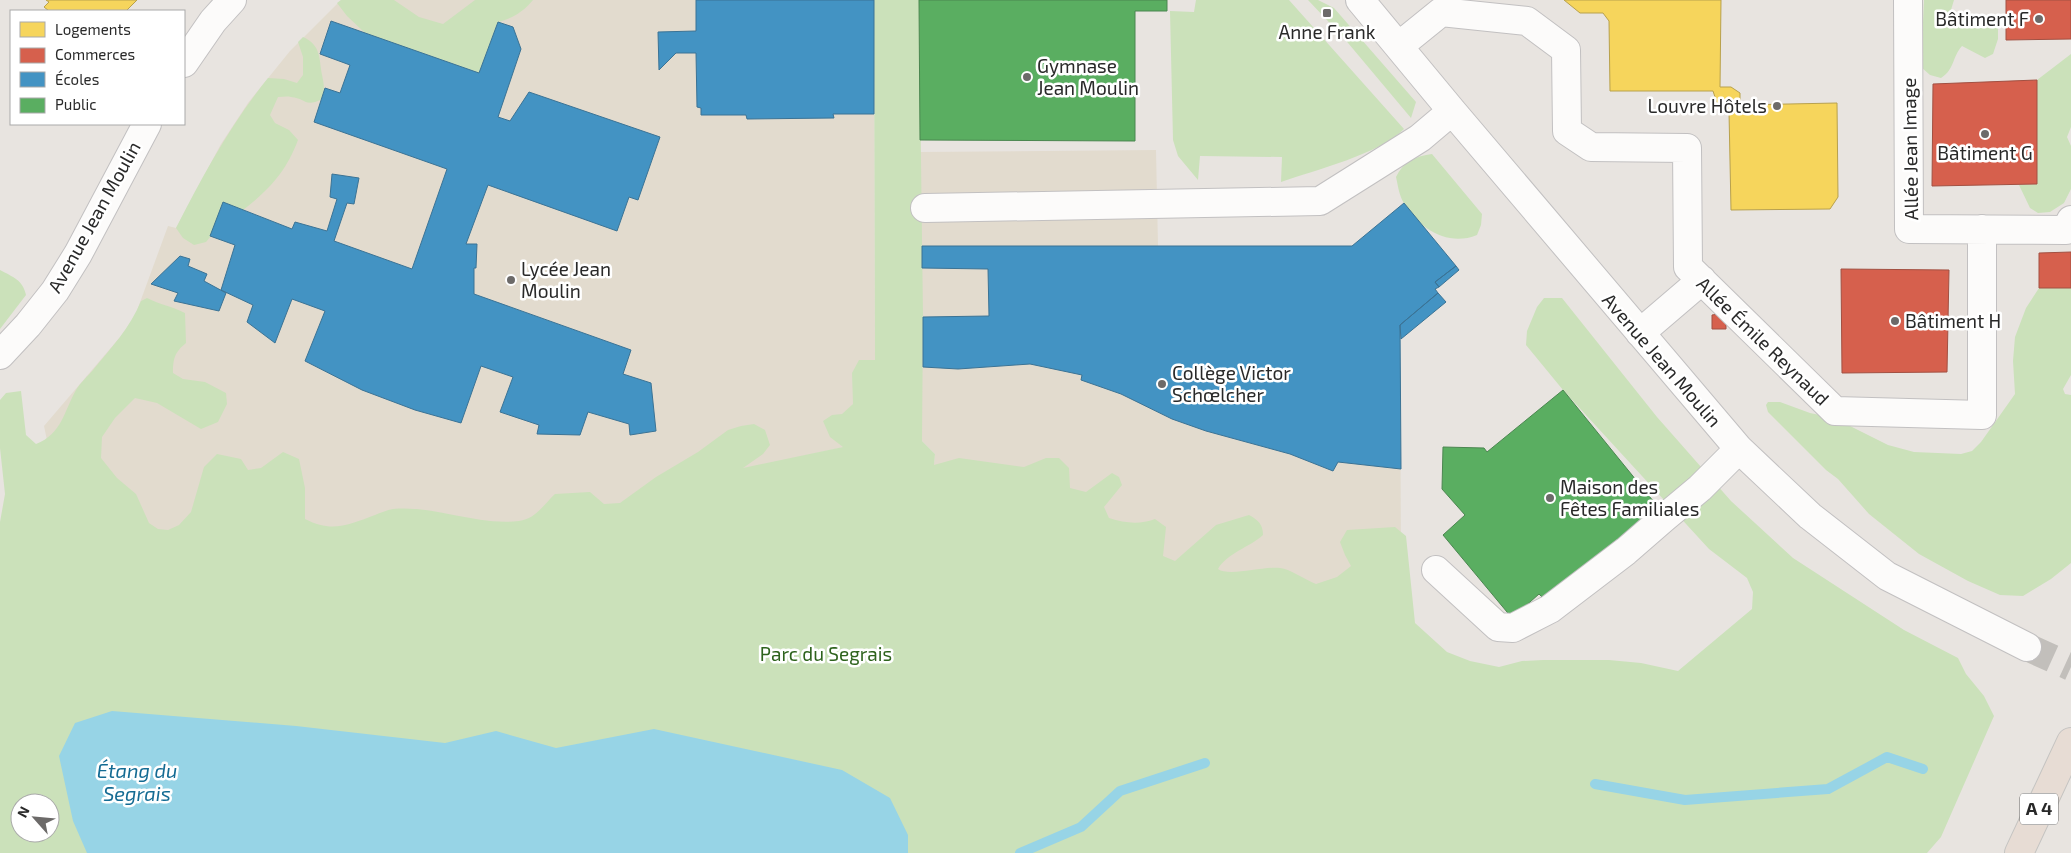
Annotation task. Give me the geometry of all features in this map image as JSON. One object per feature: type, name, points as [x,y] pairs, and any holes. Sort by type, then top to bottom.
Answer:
[{"type":"highway","name":"A 4","points":[[2019,853],[2065,754]]},
{"type":"street","points":[[185,62],[213,21],[232,0]]},
{"type":"street","name":"Avenue Jean Moulin","points":[[1360,0],[1739,449],[1810,516],[1887,576],[2027,647]]},
{"type":"street","name":"Allée Jean Image","points":[[1908,0],[1909,229],[1982,229]]},
{"type":"street","name":"Allée Émile Reynaud","points":[[1399,46],[1441,6],[1527,21],[1566,50],[1567,131],[1591,147],[1687,148],[1688,267],[1835,411],[1982,415],[1982,229]]},
{"type":"street","points":[[924,208],[1320,201],[1420,138],[1452,111]]},
{"type":"street","name":"Avenue Jean Moulin","points":[[0,355],[28,325],[55,290],[78,254],[146,125]]},
{"type":"street","points":[[1982,229],[2066,230],[2071,220]]},
{"type":"street","points":[[1640,333],[1702,280]]},
{"type":"street","points":[[1436,570],[1498,627],[1513,628],[1550,609],[1626,551],[1700,488],[1739,449]]},
{"type":"shaded area","name":"Lycée Jean Moulin","points":[[341,0],[874,0],[875,361],[844,447],[725,473],[624,514],[193,549],[56,483],[44,426],[121,336],[135,316],[168,226],[176,228],[221,144],[248,103],[290,51]]},
{"type":"shaded area","name":"Collège Victor Schœlcher","points":[[1156,150],[1158,246],[1352,246],[1404,203],[1456,266],[1436,289],[1438,293],[1400,325],[1401,567],[1327,606],[1174,575],[932,486],[935,454],[922,441],[920,152]]},
{"type":"green space","points":[[341,0],[394,0],[419,17],[443,24],[475,0],[533,0],[517,14],[498,22],[479,73],[365,33],[347,16],[337,3]]},
{"type":"green space","name":"Parc du Segrais","points":[[874,0],[919,0],[923,317],[922,441],[935,454],[934,465],[959,458],[1024,467],[1046,458],[1059,458],[1069,468],[1070,488],[1086,492],[1112,473],[1119,477],[1122,485],[1104,507],[1109,518],[1132,523],[1155,519],[1166,527],[1163,556],[1175,561],[1216,525],[1249,515],[1259,523],[1263,535],[1233,554],[1218,569],[1238,572],[1280,568],[1293,572],[1316,584],[1337,577],[1351,566],[1340,542],[1347,530],[1395,527],[1406,536],[1415,623],[1447,652],[1470,661],[1499,667],[1522,661],[1609,660],[1641,663],[1678,671],[1752,609],[1753,592],[1747,578],[1709,549],[1563,390],[1526,345],[1527,331],[1537,307],[1544,298],[1562,298],[1657,417],[1731,501],[1793,558],[1904,630],[1958,658],[1966,674],[1984,696],[1994,716],[1941,837],[1927,853],[0,853],[0,522],[5,494],[0,448],[0,400],[6,393],[21,391],[26,435],[36,444],[45,440],[57,428],[78,387],[120,337],[137,311],[141,301],[147,298],[185,313],[186,343],[175,356],[173,373],[183,379],[205,382],[226,393],[227,404],[218,422],[201,429],[157,403],[135,398],[115,418],[102,437],[101,458],[117,478],[136,494],[149,523],[158,529],[168,530],[179,525],[191,512],[204,467],[217,454],[241,459],[248,470],[261,468],[283,452],[299,459],[305,488],[305,519],[332,527],[356,522],[391,509],[424,510],[488,521],[519,521],[535,514],[555,494],[590,492],[604,504],[620,503],[728,430],[741,426],[754,424],[765,430],[770,445],[763,454],[743,468],[843,447],[830,437],[823,421],[832,415],[842,414],[853,404],[852,373],[859,360],[875,360]]},
{"type":"green space","points":[[1196,0],[1289,0],[1404,129],[1393,138],[1364,154],[1281,182],[1282,157],[1200,156],[1198,180],[1178,156],[1173,140],[1170,11],[1194,12]]},
{"type":"green space","points":[[1308,0],[1318,0],[1334,8],[1416,102],[1411,118],[1343,37]]},
{"type":"green space","points":[[1924,0],[1954,0],[1951,10],[1952,17],[1970,16],[1998,24],[1998,39],[1993,54],[1985,58],[1962,46],[1946,74],[1941,78],[1930,75],[1921,67]]},
{"type":"green space","points":[[303,37],[313,44],[318,53],[324,84],[322,99],[308,103],[296,98],[278,97],[270,115],[275,123],[289,130],[298,140],[288,162],[269,188],[243,210],[223,203],[211,236],[206,242],[194,245],[183,238],[176,228],[186,208],[230,132],[268,78],[284,79],[297,83],[303,75],[303,57],[298,42]]},
{"type":"green space","points":[[2071,54],[2071,127],[2067,137],[2071,146],[2071,189],[2064,203],[2050,212],[2038,213],[2030,208],[2019,185],[2037,184],[2037,80]]},
{"type":"green space","points":[[1432,154],[1482,214],[1481,225],[1477,235],[1455,239],[1435,233],[1418,221],[1402,200],[1396,177],[1402,167],[1421,156]]},
{"type":"green space","points":[[0,270],[20,282],[26,295],[0,329]]},
{"type":"green space","points":[[2039,288],[2071,288],[2071,375],[2063,389],[2065,394],[2071,395],[2071,563],[2051,579],[2023,596],[2000,595],[1968,581],[1919,554],[1869,514],[1838,479],[1826,470],[1768,412],[1766,405],[1768,402],[1780,402],[1810,413],[1834,418],[1888,445],[1914,452],[1961,454],[1972,451],[1981,442],[2015,394],[2013,361],[2015,337],[2026,308]]},
{"type":"water","name":"Étang du Segrais","points":[[112,711],[296,726],[445,743],[496,731],[556,748],[654,729],[842,770],[890,798],[908,835],[908,853],[87,853],[73,821],[59,756],[75,723]]},
{"type":"building: Logements","points":[[46,0],[137,0],[127,10],[48,10],[44,7],[49,2]]},
{"type":"building: Logements","name":"Louvre Hôtels","points":[[1564,0],[1721,0],[1720,87],[1731,87],[1740,93],[1740,105],[1837,103],[1838,197],[1830,209],[1731,210],[1729,112],[1722,111],[1718,106],[1713,91],[1610,91],[1609,21],[1603,13],[1580,13]]},
{"type":"building: Commerces","name":"Bâtiment F","points":[[2006,0],[2071,0],[2071,39],[2006,40]]},
{"type":"building: Commerces","name":"Bâtiment G","points":[[2037,80],[2037,184],[1932,186],[1933,84]]},
{"type":"building: Commerces","points":[[2071,252],[2071,288],[2039,288],[2039,253]]},
{"type":"building: Commerces","name":"Bâtiment H","points":[[1841,269],[1949,270],[1947,372],[1842,373]]},
{"type":"building: Commerces","points":[[1726,313],[1726,329],[1712,329],[1712,315]]},
{"type":"building: Écoles","points":[[696,0],[874,0],[874,114],[833,114],[834,118],[747,119],[746,115],[701,115],[701,108],[697,107],[696,53],[676,53],[659,70],[658,32],[696,31]]},
{"type":"building: Écoles","points":[[331,21],[479,73],[498,22],[513,27],[521,49],[498,117],[510,121],[529,92],[660,137],[638,200],[629,197],[617,231],[488,185],[466,244],[477,244],[476,268],[474,268],[474,294],[631,350],[623,374],[651,383],[656,431],[630,435],[629,424],[588,412],[580,435],[537,434],[539,425],[500,412],[513,377],[481,366],[461,423],[415,410],[362,390],[305,361],[325,311],[292,299],[275,343],[247,322],[253,305],[221,290],[235,245],[210,236],[223,202],[292,229],[295,222],[327,231],[337,199],[330,197],[332,174],[359,178],[354,204],[347,203],[334,241],[412,269],[447,169],[314,122],[325,88],[340,93],[350,65],[320,54]]},
{"type":"building: Écoles","points":[[1404,203],[1456,266],[1435,282],[1439,287],[1435,289],[1438,293],[1400,325],[1401,469],[1338,462],[1333,471],[1290,454],[1206,431],[1172,419],[1121,394],[1081,380],[1082,375],[1030,364],[958,369],[923,367],[923,317],[989,316],[988,269],[922,268],[922,246],[1352,246]]},
{"type":"building: Écoles","points":[[180,256],[190,259],[188,266],[207,274],[204,281],[226,293],[219,311],[174,301],[178,293],[151,284]]},
{"type":"building: Écoles","points":[[1456,266],[1459,270],[1439,287],[1435,282]]},
{"type":"building: Écoles","points":[[1438,293],[1446,302],[1401,339],[1400,325]]},
{"type":"building: Public","name":"Gymnase Jean Moulin","points":[[919,0],[1167,0],[1167,11],[1135,11],[1135,141],[920,140]]},
{"type":"building: Public","name":"Maison des Fêtes Familiales","points":[[1563,390],[1658,507],[1545,600],[1539,594],[1512,618],[1443,535],[1465,515],[1442,489],[1443,447],[1484,448],[1487,452]]},
{"type":"waterway","points":[[1595,784],[1685,800],[1828,789],[1887,757],[1923,769]]},
{"type":"waterway","points":[[1020,853],[1081,827],[1120,791],[1205,763]]},
{"type":"tunnel","points":[[2027,647],[2071,667]]},
{"type":"place","name":"Anne Frank","points":[[1327,13]]},
{"type":"place","name":"Bâtiment F","points":[[2039,19]]},
{"type":"place","name":"Gymnase Jean Moulin","points":[[1027,77]]},
{"type":"place","name":"Louvre Hôtels","points":[[1777,106]]},
{"type":"place","name":"Bâtiment G","points":[[1985,134]]},
{"type":"place","name":"Lycée Jean Moulin","points":[[511,280]]},
{"type":"place","name":"Bâtiment H","points":[[1895,321]]},
{"type":"place","name":"Collège Victor Schœlcher","points":[[1162,384]]},
{"type":"place","name":"Maison des Fêtes Familiales","points":[[1550,498]]}]
